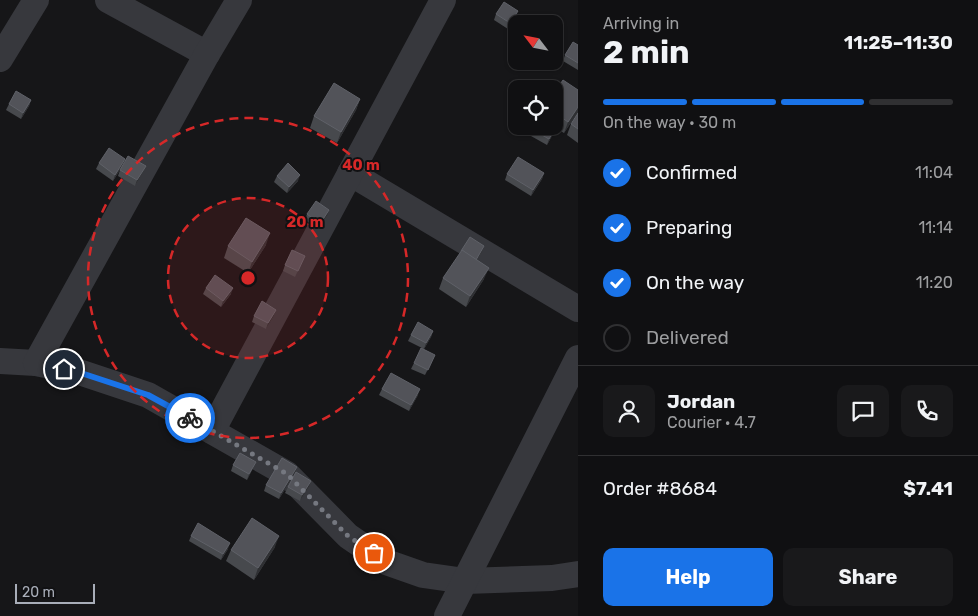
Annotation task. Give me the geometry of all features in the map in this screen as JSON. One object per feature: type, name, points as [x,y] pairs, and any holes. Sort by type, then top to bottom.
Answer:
[{"type":"street","points":[[0,59],[36,0]]},
{"type":"street","points":[[108,0],[206,54]]},
{"type":"street","points":[[36,363],[206,54],[240,0]]},
{"type":"street","points":[[212,430],[443,0]]},
{"type":"street","points":[[350,173],[578,309]]},
{"type":"street","points":[[447,616],[578,358]]},
{"type":"street","points":[[0,361],[36,363],[78,372],[148,395],[287,474],[348,536],[386,562],[424,575],[465,580],[552,578],[578,574]]},
{"type":"building","points":[[504,2],[518,11],[515,15],[508,15],[508,22],[496,14]]},
{"type":"building","points":[[573,42],[578,45],[578,63],[565,55]]},
{"type":"building","points":[[563,80],[578,90],[578,107],[568,122],[563,118]]},
{"type":"building","points":[[334,83],[360,99],[341,132],[314,116]]},
{"type":"building","points":[[16,91],[31,100],[23,113],[9,104]]},
{"type":"building","points":[[578,113],[578,129],[571,124]]},
{"type":"building","points":[[542,135],[551,135],[549,139]]},
{"type":"building","points":[[109,148],[125,159],[115,175],[99,163]]},
{"type":"building","points":[[128,156],[146,166],[137,180],[120,170]]},
{"type":"building","points":[[518,157],[544,173],[533,190],[507,174]]},
{"type":"building","points":[[288,163],[300,175],[289,187],[277,176]]},
{"type":"building","points":[[316,201],[329,210],[320,224],[307,214]]},
{"type":"building","points":[[246,218],[270,233],[252,262],[228,246]]},
{"type":"building","points":[[470,237],[484,246],[476,260],[461,251]]},
{"type":"building","points":[[292,250],[305,256],[298,271],[285,265]]},
{"type":"building","points":[[462,250],[489,268],[470,296],[443,278]]},
{"type":"building","points":[[215,275],[233,288],[223,301],[206,288]]},
{"type":"building","points":[[262,301],[276,310],[268,323],[254,316]]},
{"type":"building","points":[[418,322],[433,331],[426,343],[411,335]]},
{"type":"building","points":[[421,348],[435,355],[428,370],[414,363]]},
{"type":"building","points":[[391,373],[420,389],[411,405],[382,389]]},
{"type":"building","points":[[240,453],[256,462],[249,474],[233,465]]},
{"type":"building","points":[[282,458],[297,467],[281,493],[266,485]]},
{"type":"building","points":[[296,472],[311,481],[302,495],[288,487]]},
{"type":"building","points":[[252,518],[279,536],[258,568],[231,550]]},
{"type":"building","points":[[198,523],[230,543],[223,554],[191,536]]},
{"type":"way so far","points":[[190,418],[287,474],[348,536],[374,553]]},
{"type":"route","points":[[64,369],[148,395],[190,418]]}]
